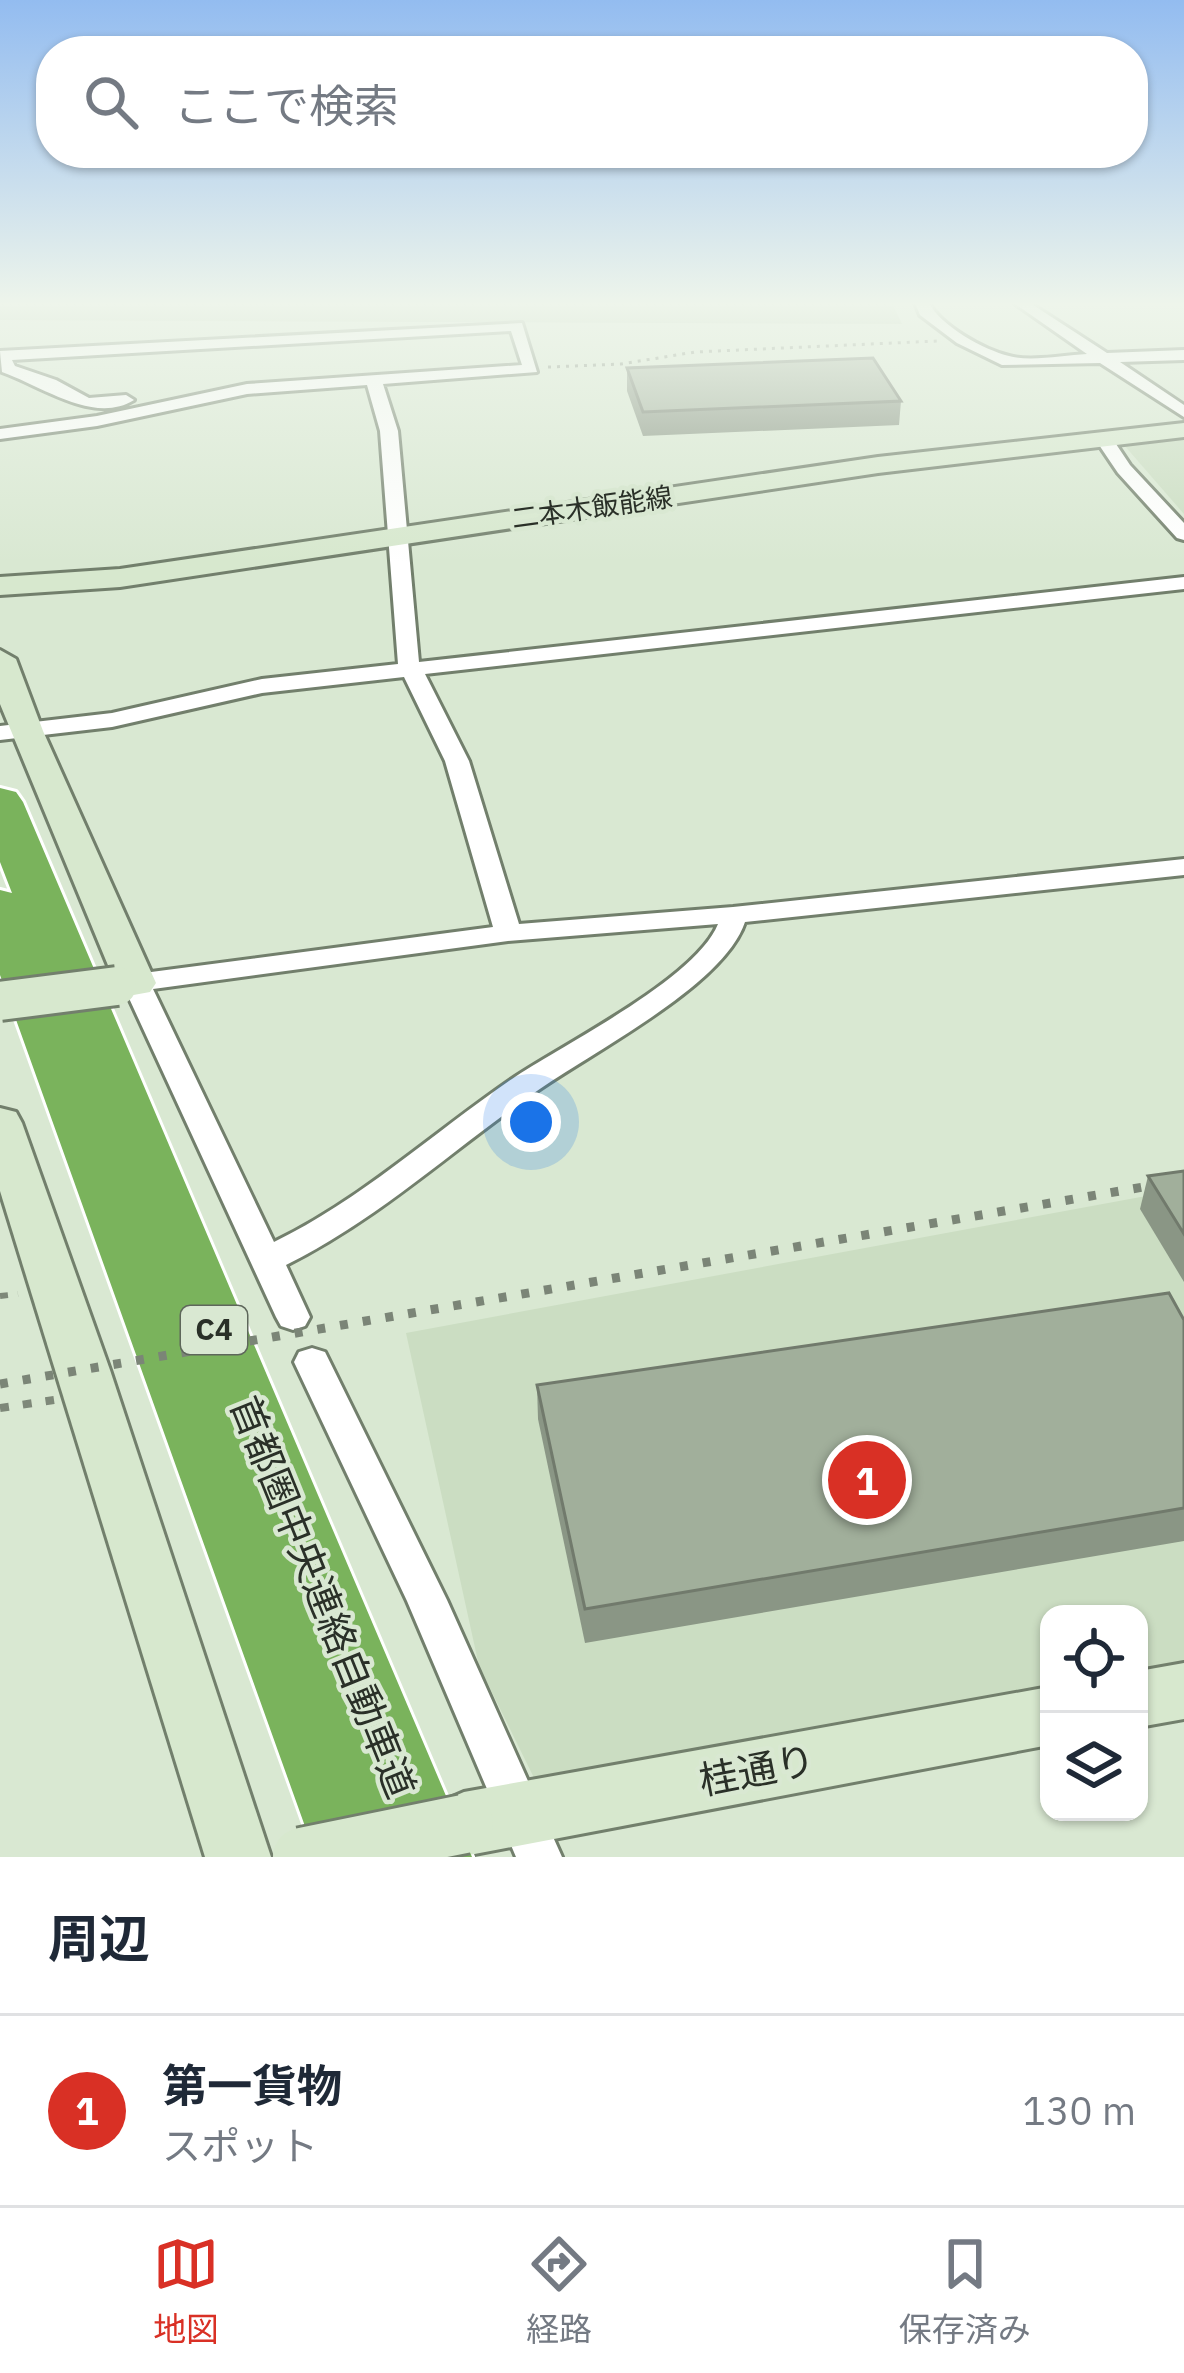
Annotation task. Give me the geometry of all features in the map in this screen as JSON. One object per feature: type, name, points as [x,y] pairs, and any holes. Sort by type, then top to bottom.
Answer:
[{"type":"highway","name":"首都圏中央連絡自動車道","points":[[0,802],[488,1838]]},
{"type":"highway","name":"首都圏中央連絡自動車道","points":[[0,905],[358,1857]]},
{"type":"street","points":[[63,390],[86,403],[159,395],[178,401]]},
{"type":"street","points":[[0,434],[97,421],[178,401],[275,390]]},
{"type":"street","points":[[377,390],[388,431],[394,536],[411,669],[457,761],[508,933]]},
{"type":"street","points":[[1152,390],[1184,412]]},
{"type":"street","name":"二本木飯能線","points":[[0,586],[120,578],[878,465],[1184,430]]},
{"type":"street","points":[[1104,439],[1124,469],[1184,534]]},
{"type":"street","points":[[12,732],[112,720],[231,690],[1184,583]]},
{"type":"street","points":[[0,658],[12,732],[126,985],[293,1318]]},
{"type":"street","points":[[0,1001],[508,933],[734,915],[1184,867]]},
{"type":"street","points":[[267,1260],[398,1179],[515,1091],[646,1008],[717,948],[734,915]]},
{"type":"street","points":[[0,1123],[238,1857]]},
{"type":"street","points":[[312,1362],[427,1600],[488,1838]]},
{"type":"street","points":[[1148,1697],[1184,1690]]},
{"type":"street","name":"桂通り","points":[[302,1857],[488,1838],[1040,1718]]},
{"type":"path","points":[[0,1408],[91,1395]]},
{"type":"shaded area","points":[[1184,437],[1184,514],[1124,445]]},
{"type":"shaded area","points":[[1184,1189],[1184,1667],[1148,1673],[1148,1605],[1040,1605],[1040,1694],[539,1788],[479,1666],[406,1333]]},
{"type":"building","points":[[635,390],[894,390],[901,401],[643,412]]},
{"type":"building","points":[[1184,1171],[1184,1234],[1148,1176]]},
{"type":"building","points":[[1169,1293],[1184,1320],[1184,1508],[585,1609],[537,1385]]},
{"type":"railway","points":[[0,1384],[1184,1180]]},
{"type":"place","name":"第一貨物","points":[[867,1480]]}]
